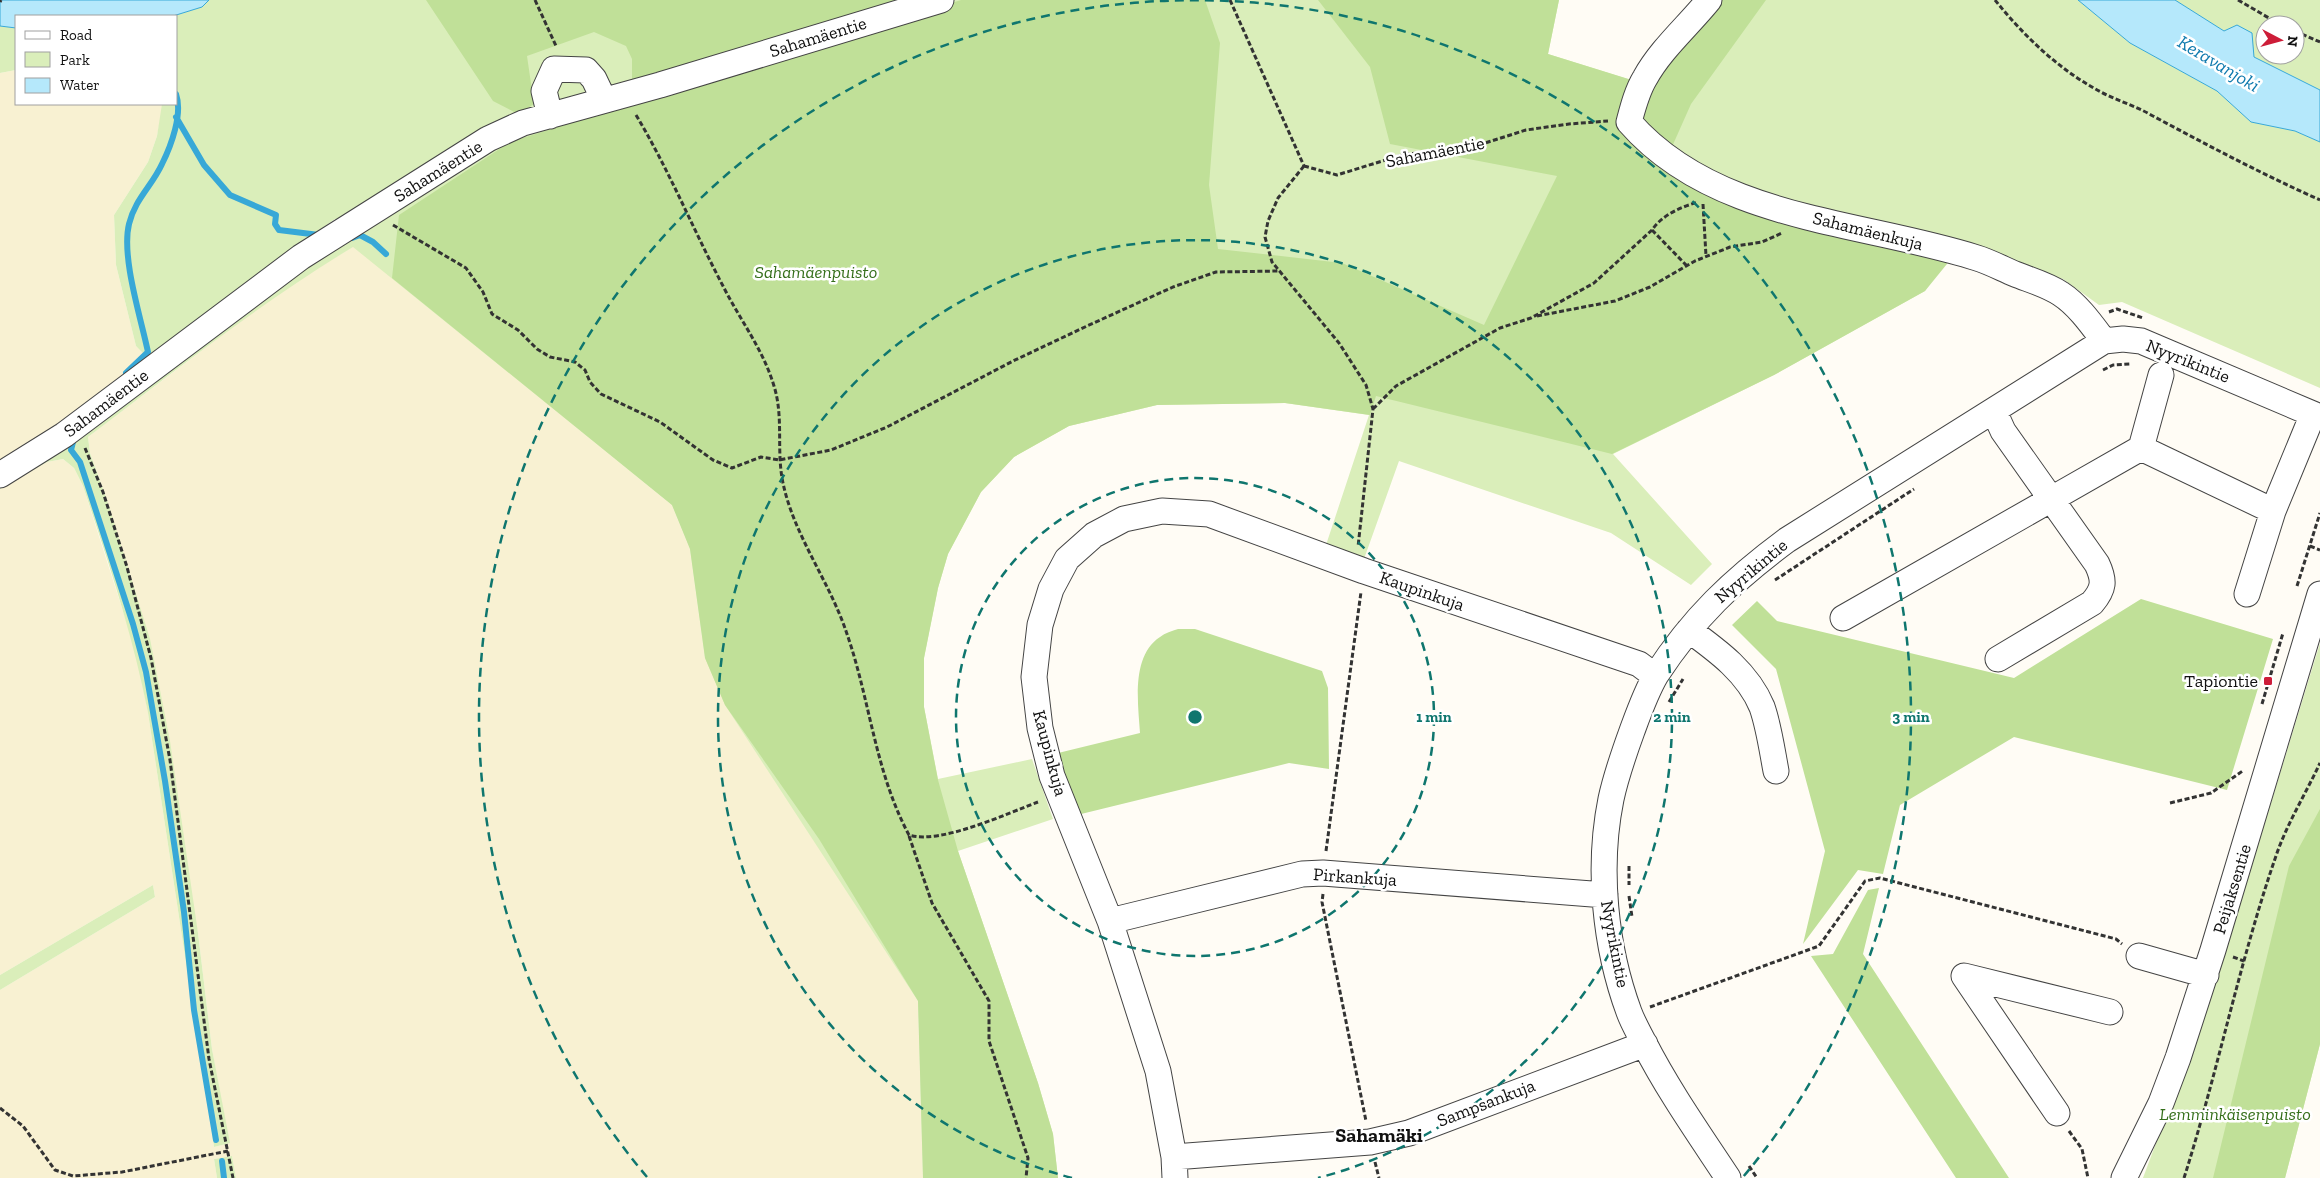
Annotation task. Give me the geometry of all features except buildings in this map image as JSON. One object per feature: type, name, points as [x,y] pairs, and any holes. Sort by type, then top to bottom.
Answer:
[{"type":"street","name":"Sahamäentie","points":[[0,475],[81,422],[301,256],[488,140],[523,123],[614,98],[940,0]]},
{"type":"street","points":[[1629,122],[1644,78],[1666,48],[1688,27],[1709,0]]},
{"type":"street","points":[[550,116],[544,91],[554,69],[586,70],[614,98]]},
{"type":"street","name":"Sahamäenkuja","points":[[1629,122],[1644,140],[1667,158],[1730,193],[1816,218],[1978,258],[2060,294],[2088,320],[2104,341]]},
{"type":"street","name":"Nyyrikintie","points":[[1737,1170],[1658,1070],[1645,1044],[1641,1009],[1612,949],[1605,895],[1606,841],[1611,800],[1622,759],[1641,707],[1656,676],[1689,630],[1719,595],[1737,578],[1787,540],[2104,341],[2122,339],[2141,341],[2316,415]]},
{"type":"street","points":[[1843,618],[2140,448],[2161,375]]},
{"type":"street","points":[[1994,411],[2003,431],[2097,564],[2104,578],[2102,591],[2092,603],[1998,659]]},
{"type":"street","points":[[2247,594],[2273,511],[2316,415]]},
{"type":"street","points":[[2140,448],[2273,511]]},
{"type":"street","name":"Kaupinkuja","points":[[1175,1168],[1158,1071],[1110,920],[1052,776],[1040,728],[1034,677],[1040,625],[1051,589],[1067,559],[1094,535],[1124,520],[1162,511],[1209,514],[1364,571],[1639,664],[1656,676]]},
{"type":"street","name":"Peijaksentie","points":[[2124,1178],[2161,1104],[2206,975],[2308,592]]},
{"type":"street","points":[[1689,630],[1735,667],[1752,687],[1762,708],[1776,771]]},
{"type":"street","name":"Pirkankuja","points":[[1110,920],[1302,874],[1323,873],[1605,895]]},
{"type":"street","points":[[2139,956],[2206,975]]},
{"type":"street","points":[[2057,1113],[1964,976],[2110,1012]]},
{"type":"street","name":"Sampsankuja","points":[[1175,1168],[1370,1142],[1409,1133],[1645,1044]]},
{"type":"path","points":[[535,0],[567,70]]},
{"type":"path","points":[[1230,0],[1304,166],[1278,198],[1268,221],[1265,237],[1272,262],[1348,356],[1366,385],[1373,409],[1357,544],[1364,571]]},
{"type":"path","points":[[1995,0],[2020,31],[2078,78],[2101,92],[2146,112],[2252,169],[2320,200]]},
{"type":"path","points":[[2238,0],[2264,15]]},
{"type":"path","points":[[2305,35],[2320,42]]},
{"type":"path","points":[[614,98],[657,152],[723,287],[767,363],[781,416],[779,460],[783,484],[793,513],[847,632],[860,674],[884,775],[909,835],[932,903],[988,1001],[989,1041],[1028,1158],[1026,1178]]},
{"type":"path","name":"Sahamäentie","points":[[1304,166],[1337,175],[1405,154],[1460,151],[1526,130],[1578,123],[1629,122]]},
{"type":"path","points":[[1532,318],[1594,284],[1652,230],[1657,222],[1683,207],[1703,201],[1706,256]]},
{"type":"path","points":[[373,210],[384,220],[466,268],[483,292],[492,314],[518,330],[536,349],[550,357],[575,362],[585,370],[590,382],[601,394],[660,422],[713,460],[732,468],[761,458],[779,460],[831,450],[887,426],[1013,361],[1174,287],[1216,272],[1280,271]]},
{"type":"path","points":[[1373,409],[1396,386],[1500,328],[1532,318],[1615,301],[1650,287],[1706,256],[1730,247],[1762,242],[1816,218]]},
{"type":"path","points":[[1652,230],[1687,266]]},
{"type":"path","points":[[2088,320],[2117,309],[2145,318]]},
{"type":"path","points":[[2100,372],[2114,365],[2132,364],[2161,375]]},
{"type":"path","points":[[81,422],[86,452],[103,492],[127,567],[151,658],[170,760],[209,1059],[233,1178]]},
{"type":"path","points":[[1773,582],[1921,485]]},
{"type":"path","points":[[2308,592],[2310,546],[2320,513]]},
{"type":"path","points":[[2310,546],[2320,550]]},
{"type":"path","points":[[2261,708],[2285,627]]},
{"type":"path","points":[[1665,709],[1688,671]]},
{"type":"path","points":[[2241,778],[2246,760]]},
{"type":"path","points":[[2184,1178],[2205,1112],[2244,961],[2278,851],[2320,763]]},
{"type":"path","points":[[2170,804],[2211,794],[2244,769]]},
{"type":"path","points":[[909,835],[916,837],[929,836],[968,829],[1039,801],[1060,797]]},
{"type":"path","points":[[1629,864],[1632,926]]},
{"type":"path","points":[[1641,1009],[1818,946],[1866,881],[1880,878],[2116,939],[2139,956]]},
{"type":"path","points":[[1641,1009],[1649,997]]},
{"type":"path","points":[[1641,1009],[1656,1015]]},
{"type":"path","points":[[0,1108],[23,1126],[55,1170],[73,1176],[122,1172],[228,1150]]},
{"type":"path","points":[[2057,1113],[2082,1149],[2088,1178]]},
{"type":"path","points":[[1737,1170],[1757,1178]]},
{"type":"shaded area","points":[[15,70],[15,105],[163,105],[157,136],[148,162],[114,215],[116,265],[136,346],[143,352],[143,359],[91,403],[0,462],[0,73]]},
{"type":"shaded area","points":[[354,246],[672,505],[690,549],[705,658],[918,1001],[923,1178],[236,1178],[232,1156],[214,1159],[217,1178],[0,1178],[0,990],[155,897],[153,885],[0,975],[0,489],[47,462],[63,459],[74,468],[83,486],[137,655],[148,713],[214,1147],[229,1143],[212,1049],[198,933],[107,500],[90,453],[88,437],[246,317],[303,277]]},
{"type":"green space","name":"Sahamäenpuisto","points":[[209,0],[1559,0],[1548,54],[1634,81],[1699,0],[2078,0],[2130,43],[2217,91],[2251,122],[2295,131],[2320,142],[2320,388],[2122,302],[2099,305],[2063,279],[1957,243],[1925,291],[1774,375],[1613,454],[1712,564],[1691,585],[1611,533],[1399,461],[1364,559],[1326,545],[1369,415],[1285,403],[1157,405],[1069,426],[1014,457],[981,492],[948,554],[938,588],[924,658],[924,707],[938,779],[1032,759],[1053,819],[958,851],[1038,1083],[1053,1134],[1058,1178],[923,1178],[918,1001],[725,705],[705,658],[690,549],[672,505],[353,247],[251,314],[88,437],[90,453],[107,500],[150,639],[170,741],[198,933],[212,1049],[230,1143],[214,1147],[148,713],[127,627],[102,542],[83,486],[74,468],[63,459],[47,462],[0,489],[0,479],[346,234],[335,219],[283,256],[152,362],[136,346],[116,265],[114,215],[148,162],[157,136],[162,105],[178,105],[178,15],[176,15],[202,7]]},
{"type":"green space","points":[[426,0],[906,0],[632,83],[632,59],[626,46],[594,32],[527,56],[534,104],[518,114],[493,101]]},
{"type":"green space","name":"Sahamäenpuisto","points":[[961,0],[1205,0],[1220,43],[1209,185],[1218,249],[1342,263],[1484,325],[1557,176],[1390,144],[1370,67],[1318,0],[1559,0],[1548,54],[1635,81],[1623,127],[1664,167],[1951,259],[1925,291],[1774,375],[1612,454],[1376,396],[1370,415],[1285,403],[1157,405],[1069,426],[1014,457],[981,492],[948,554],[938,588],[924,658],[924,707],[938,780],[958,851],[1038,1083],[1053,1134],[1058,1178],[923,1178],[918,1001],[819,839],[725,705],[705,658],[690,549],[672,505],[392,278],[399,215],[510,142]]},
{"type":"green space","points":[[1713,0],[1766,0],[1691,104],[1667,158],[1636,121],[1646,86]]},
{"type":"green space","points":[[2175,0],[2320,0],[2320,90],[2270,65],[2305,65],[2305,15],[2255,15],[2254,57],[2224,31]]},
{"type":"green space","points":[[0,26],[15,28],[15,70],[0,73]]},
{"type":"green space","points":[[2141,599],[2273,639],[2227,790],[2014,737],[1900,805],[1883,874],[1858,870],[1803,944],[1825,851],[1776,669],[1732,625],[1757,601],[1777,621],[2014,678]]},
{"type":"green space","points":[[1178,629],[1195,629],[1322,671],[1328,688],[1329,769],[1289,763],[1077,815],[1054,754],[1140,733],[1138,681],[1144,656],[1151,645],[1160,637]]},
{"type":"green space","name":"Lemminkäisenpuisto","points":[[2320,643],[2320,1044],[2285,1178],[2143,1178],[2217,979]]},
{"type":"green space","points":[[2320,809],[2320,1044],[2285,1178],[2213,1178],[2289,866]]},
{"type":"green space","points":[[153,885],[155,897],[0,990],[0,975]]},
{"type":"green space","points":[[1879,888],[1863,954],[2009,1178],[1956,1178],[1811,956],[1833,954],[1868,890]]},
{"type":"green space","points":[[232,1156],[236,1178],[217,1178],[214,1159]]},
{"type":"water","points":[[0,0],[209,0],[202,7],[176,15],[15,15],[15,28],[0,26]]},
{"type":"water","name":"Keravanjoki","points":[[2078,0],[2175,0],[2224,31],[2237,25],[2252,33],[2255,65],[2270,65],[2320,90],[2320,142],[2295,131],[2251,122],[2217,91],[2130,43]]},
{"type":"waterway","points":[[126,373],[148,352],[130,270],[127,238],[129,224],[135,207],[158,172],[169,148],[175,130],[178,105]]},
{"type":"waterway","points":[[176,117],[204,165],[230,195],[276,215],[275,224],[279,230],[319,235]]},
{"type":"waterway","points":[[352,238],[360,235],[373,242],[386,254]]},
{"type":"waterway","points":[[74,438],[71,450],[80,462],[133,624],[146,672],[165,781],[184,912],[194,1010],[216,1140]]},
{"type":"waterway","points":[[222,1161],[224,1178]]},
{"type":"place","name":"Tapiontie","points":[[2268,681]]},
{"type":"district","name":"Sahamäki","points":[[1379,1135]]}]
